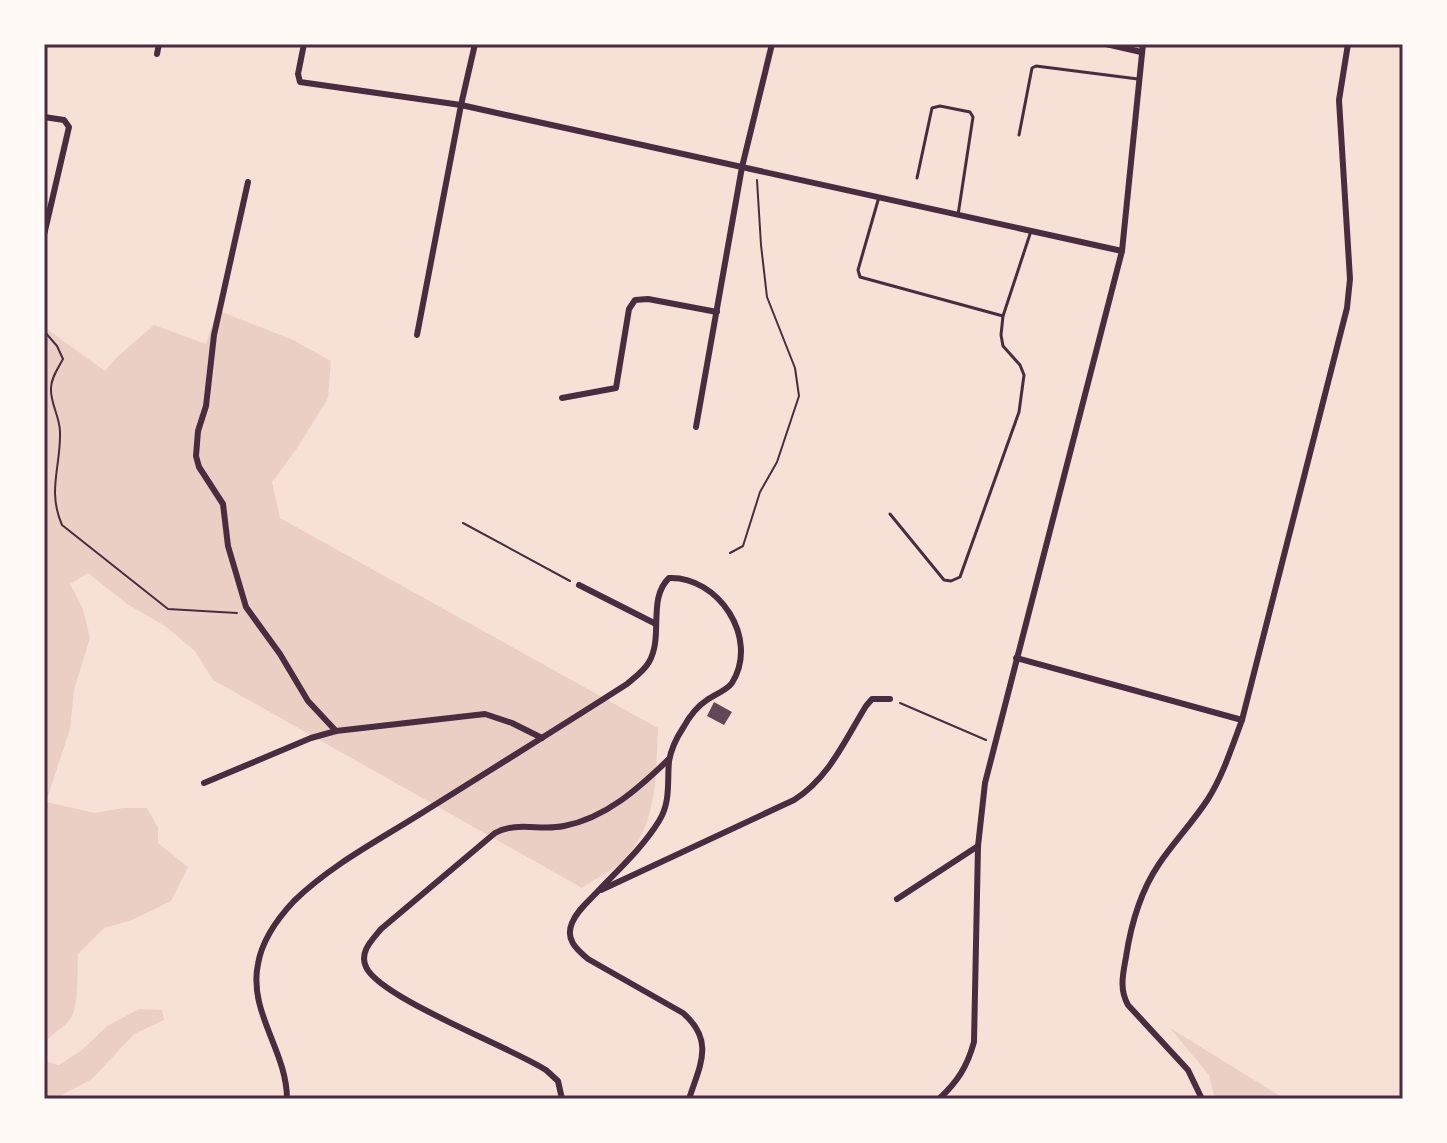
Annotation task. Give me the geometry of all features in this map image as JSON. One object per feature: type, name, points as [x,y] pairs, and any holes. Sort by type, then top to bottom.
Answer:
[{"type":"street","points":[[157,54],[159,44]]},
{"type":"street","points":[[304,44],[298,74],[300,82],[461,105],[1122,251]]},
{"type":"street","points":[[417,335],[475,44]]},
{"type":"street","points":[[696,427],[742,167],[772,44]]},
{"type":"street","points":[[939,1099],[959,1080],[974,1042],[978,846],[985,783],[1122,251],[1142,48],[1106,44]]},
{"type":"street","points":[[1202,1099],[1188,1070],[1128,1005],[1122,978],[1143,893],[1159,865],[1207,801],[1228,760],[1242,720],[1348,300],[1350,266],[1339,100],[1348,44]]},
{"type":"street","points":[[44,117],[64,120],[69,127],[44,235]]},
{"type":"street","points":[[248,182],[214,335],[206,406],[196,446],[199,467],[223,504],[228,546],[240,596],[308,701],[336,731]]},
{"type":"street","points":[[562,398],[616,388],[629,309],[635,300],[648,299],[717,312]]},
{"type":"street","points":[[287,1099],[287,1085],[280,1059],[256,992],[258,961],[266,940],[281,916],[297,899],[345,861],[627,684],[650,661],[662,585],[669,578],[682,577],[696,583],[725,605],[734,620],[740,640],[740,655],[733,681],[725,690],[697,708],[681,731],[669,759],[669,797],[662,817],[637,850],[580,909],[570,926],[572,942],[588,959],[683,1013],[694,1023],[700,1033],[702,1057],[689,1099]]},
{"type":"street","points":[[579,585],[656,624]]},
{"type":"street","points":[[1016,658],[1242,720]]},
{"type":"street","points":[[598,892],[794,800],[811,789],[872,699],[890,699]]},
{"type":"street","points":[[204,783],[311,738],[336,731],[485,714],[542,738]]},
{"type":"street","points":[[562,1099],[558,1081],[546,1070],[386,988],[365,966],[364,955],[381,929],[495,833],[510,827],[564,826],[583,820],[627,797],[669,759]]},
{"type":"street","points":[[897,899],[978,846]]},
{"type":"lane","points":[[1019,135],[1032,68],[1036,66],[1138,79]]},
{"type":"lane","points":[[917,178],[932,108],[940,106],[970,112],[973,117],[958,215]]},
{"type":"lane","points":[[879,197],[858,270],[860,277],[1003,316]]},
{"type":"lane","points":[[890,514],[944,580],[960,577],[1019,412],[1024,375],[1020,365],[1003,346],[1001,335],[1003,316],[1031,231]]},
{"type":"path","points":[[730,553],[743,546],[760,492],[777,462],[799,396],[795,368],[767,297],[757,170]]},
{"type":"path","points":[[44,331],[63,359],[52,380],[50,392],[60,430],[54,495],[56,512],[62,525],[168,609],[250,613]]},
{"type":"path","points":[[463,523],[579,585]]},
{"type":"path","points":[[890,699],[995,743]]},
{"type":"shaded area","points":[[217,310],[293,340],[331,361],[328,398],[272,482],[280,518],[658,728],[649,815],[635,846],[624,860],[582,888],[213,680],[195,651],[165,626],[127,604],[88,573],[70,584],[83,609],[90,638],[74,690],[70,729],[46,802],[95,813],[147,808],[158,828],[158,843],[188,867],[171,901],[132,920],[104,928],[78,954],[74,1012],[68,1022],[44,1044],[44,327],[105,371],[154,325],[206,344]]},
{"type":"shaded area","points":[[139,1009],[162,1010],[164,1020],[134,1034],[92,1079],[54,1099],[44,1099],[44,1061],[59,1065],[82,1050],[107,1026]]},
{"type":"shaded area","points":[[1170,1028],[1285,1099],[1215,1099],[1209,1075]]},
{"type":"building","points":[[714,702],[732,712],[724,725],[707,716]]}]
